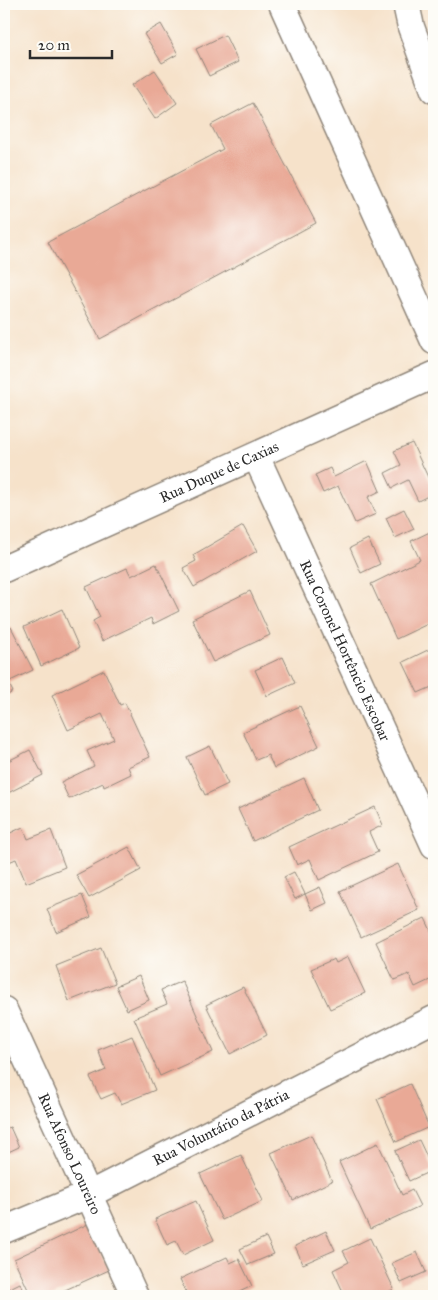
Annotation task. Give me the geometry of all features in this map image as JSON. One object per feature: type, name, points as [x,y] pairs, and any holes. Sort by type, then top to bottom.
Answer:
[{"type":"street","points":[[282,4],[434,341]]},
{"type":"street","points":[[406,4],[411,27],[434,90]]},
{"type":"street","name":"Rua Duque de Caxias","points":[[4,569],[434,375]]},
{"type":"street","name":"Rua Coronel Hortêncio Escobar","points":[[256,456],[434,845]]},
{"type":"street","name":"Rua Afonso Loureiro","points":[[4,1010],[134,1296]]},
{"type":"street","name":"Rua Voluntário da Pátria","points":[[4,1230],[88,1195],[434,1019]]},
{"type":"building","points":[[161,24],[178,54],[162,63],[144,34]]},
{"type":"building","points":[[225,35],[238,62],[209,76],[196,49]]},
{"type":"building","points":[[155,70],[177,103],[155,119],[132,85]]},
{"type":"building","points":[[253,103],[316,223],[100,339],[48,242],[223,149],[211,125]]},
{"type":"building","points":[[412,443],[434,490],[434,493],[418,501],[408,480],[392,488],[385,473],[401,465],[394,451]]},
{"type":"building","points":[[367,461],[380,491],[368,497],[376,514],[355,523],[338,486],[323,493],[315,475],[330,468],[334,477]]},
{"type":"building","points":[[404,509],[414,529],[395,538],[386,518]]},
{"type":"building","points":[[243,526],[257,551],[194,587],[183,568],[196,561],[193,555]]},
{"type":"building","points":[[434,530],[434,621],[396,639],[371,584],[420,560],[411,541]]},
{"type":"building","points":[[368,539],[380,564],[361,573],[350,548]]},
{"type":"building","points":[[156,564],[179,611],[153,624],[151,618],[102,641],[93,621],[100,617],[86,587],[127,568],[131,576]]},
{"type":"building","points":[[250,591],[270,635],[213,662],[192,619]]},
{"type":"building","points":[[62,609],[79,648],[41,666],[24,627]]},
{"type":"building","points":[[11,627],[33,670],[8,682],[13,692],[4,697],[4,631]]},
{"type":"building","points":[[434,647],[434,686],[418,693],[403,662]]},
{"type":"building","points":[[283,657],[295,683],[267,696],[255,670]]},
{"type":"building","points":[[104,670],[120,705],[125,703],[150,757],[128,767],[131,774],[104,787],[103,783],[69,799],[61,782],[94,766],[87,751],[114,739],[102,714],[68,730],[52,695]]},
{"type":"building","points":[[300,706],[319,746],[274,768],[268,755],[256,760],[243,732]]},
{"type":"building","points":[[210,746],[228,784],[205,795],[187,757]]},
{"type":"building","points":[[30,750],[43,775],[8,793],[4,786],[4,763]]},
{"type":"building","points":[[304,778],[318,810],[253,841],[238,809]]},
{"type":"building","points":[[375,807],[383,825],[369,832],[378,852],[319,880],[310,859],[297,865],[289,847]]},
{"type":"building","points":[[23,827],[28,839],[51,830],[65,867],[26,883],[16,859],[4,864],[4,836]]},
{"type":"building","points":[[129,847],[141,870],[89,898],[76,875]]},
{"type":"building","points":[[398,864],[419,910],[361,937],[340,891]]},
{"type":"building","points":[[294,872],[305,894],[295,899],[284,877]]},
{"type":"building","points":[[320,887],[327,903],[312,910],[305,894]]},
{"type":"building","points":[[82,895],[91,917],[56,932],[47,909]]},
{"type":"building","points":[[425,918],[434,937],[434,978],[415,987],[409,974],[394,980],[376,942]]},
{"type":"building","points":[[101,948],[115,983],[69,1001],[56,966]]},
{"type":"building","points":[[348,957],[365,993],[330,1009],[311,969],[334,959],[336,963]]},
{"type":"building","points":[[139,976],[149,1000],[127,1010],[116,986]]},
{"type":"building","points":[[182,981],[213,1052],[160,1076],[134,1018],[167,1004],[161,990]]},
{"type":"building","points":[[243,987],[267,1035],[230,1054],[206,1005]]},
{"type":"building","points":[[132,1036],[155,1090],[121,1104],[115,1093],[101,1099],[90,1077],[106,1070],[98,1050]]},
{"type":"building","points":[[410,1084],[429,1127],[396,1142],[377,1099]]},
{"type":"building","points":[[10,1127],[19,1147],[4,1154],[4,1129]]},
{"type":"building","points":[[311,1135],[332,1181],[293,1200],[271,1153]]},
{"type":"building","points":[[419,1140],[433,1170],[409,1181],[395,1151]]},
{"type":"building","points":[[378,1143],[402,1195],[412,1190],[420,1206],[370,1229],[339,1162]]},
{"type":"building","points":[[241,1155],[263,1201],[222,1220],[200,1174]]},
{"type":"building","points":[[196,1201],[214,1240],[183,1255],[176,1241],[167,1245],[155,1219]]},
{"type":"building","points":[[88,1224],[109,1270],[52,1296],[31,1296],[14,1259]]},
{"type":"building","points":[[326,1231],[335,1250],[303,1264],[295,1246]]},
{"type":"building","points":[[266,1237],[274,1254],[248,1265],[240,1249]]},
{"type":"building","points":[[370,1238],[394,1289],[379,1296],[364,1296],[362,1291],[345,1296],[333,1270],[349,1262],[343,1251]]},
{"type":"building","points":[[417,1252],[426,1272],[401,1283],[392,1263]]},
{"type":"building","points":[[227,1257],[230,1263],[239,1259],[252,1286],[231,1296],[188,1296],[180,1279]]},
{"type":"building","points":[[20,1283],[27,1296],[4,1296],[4,1291]]}]
